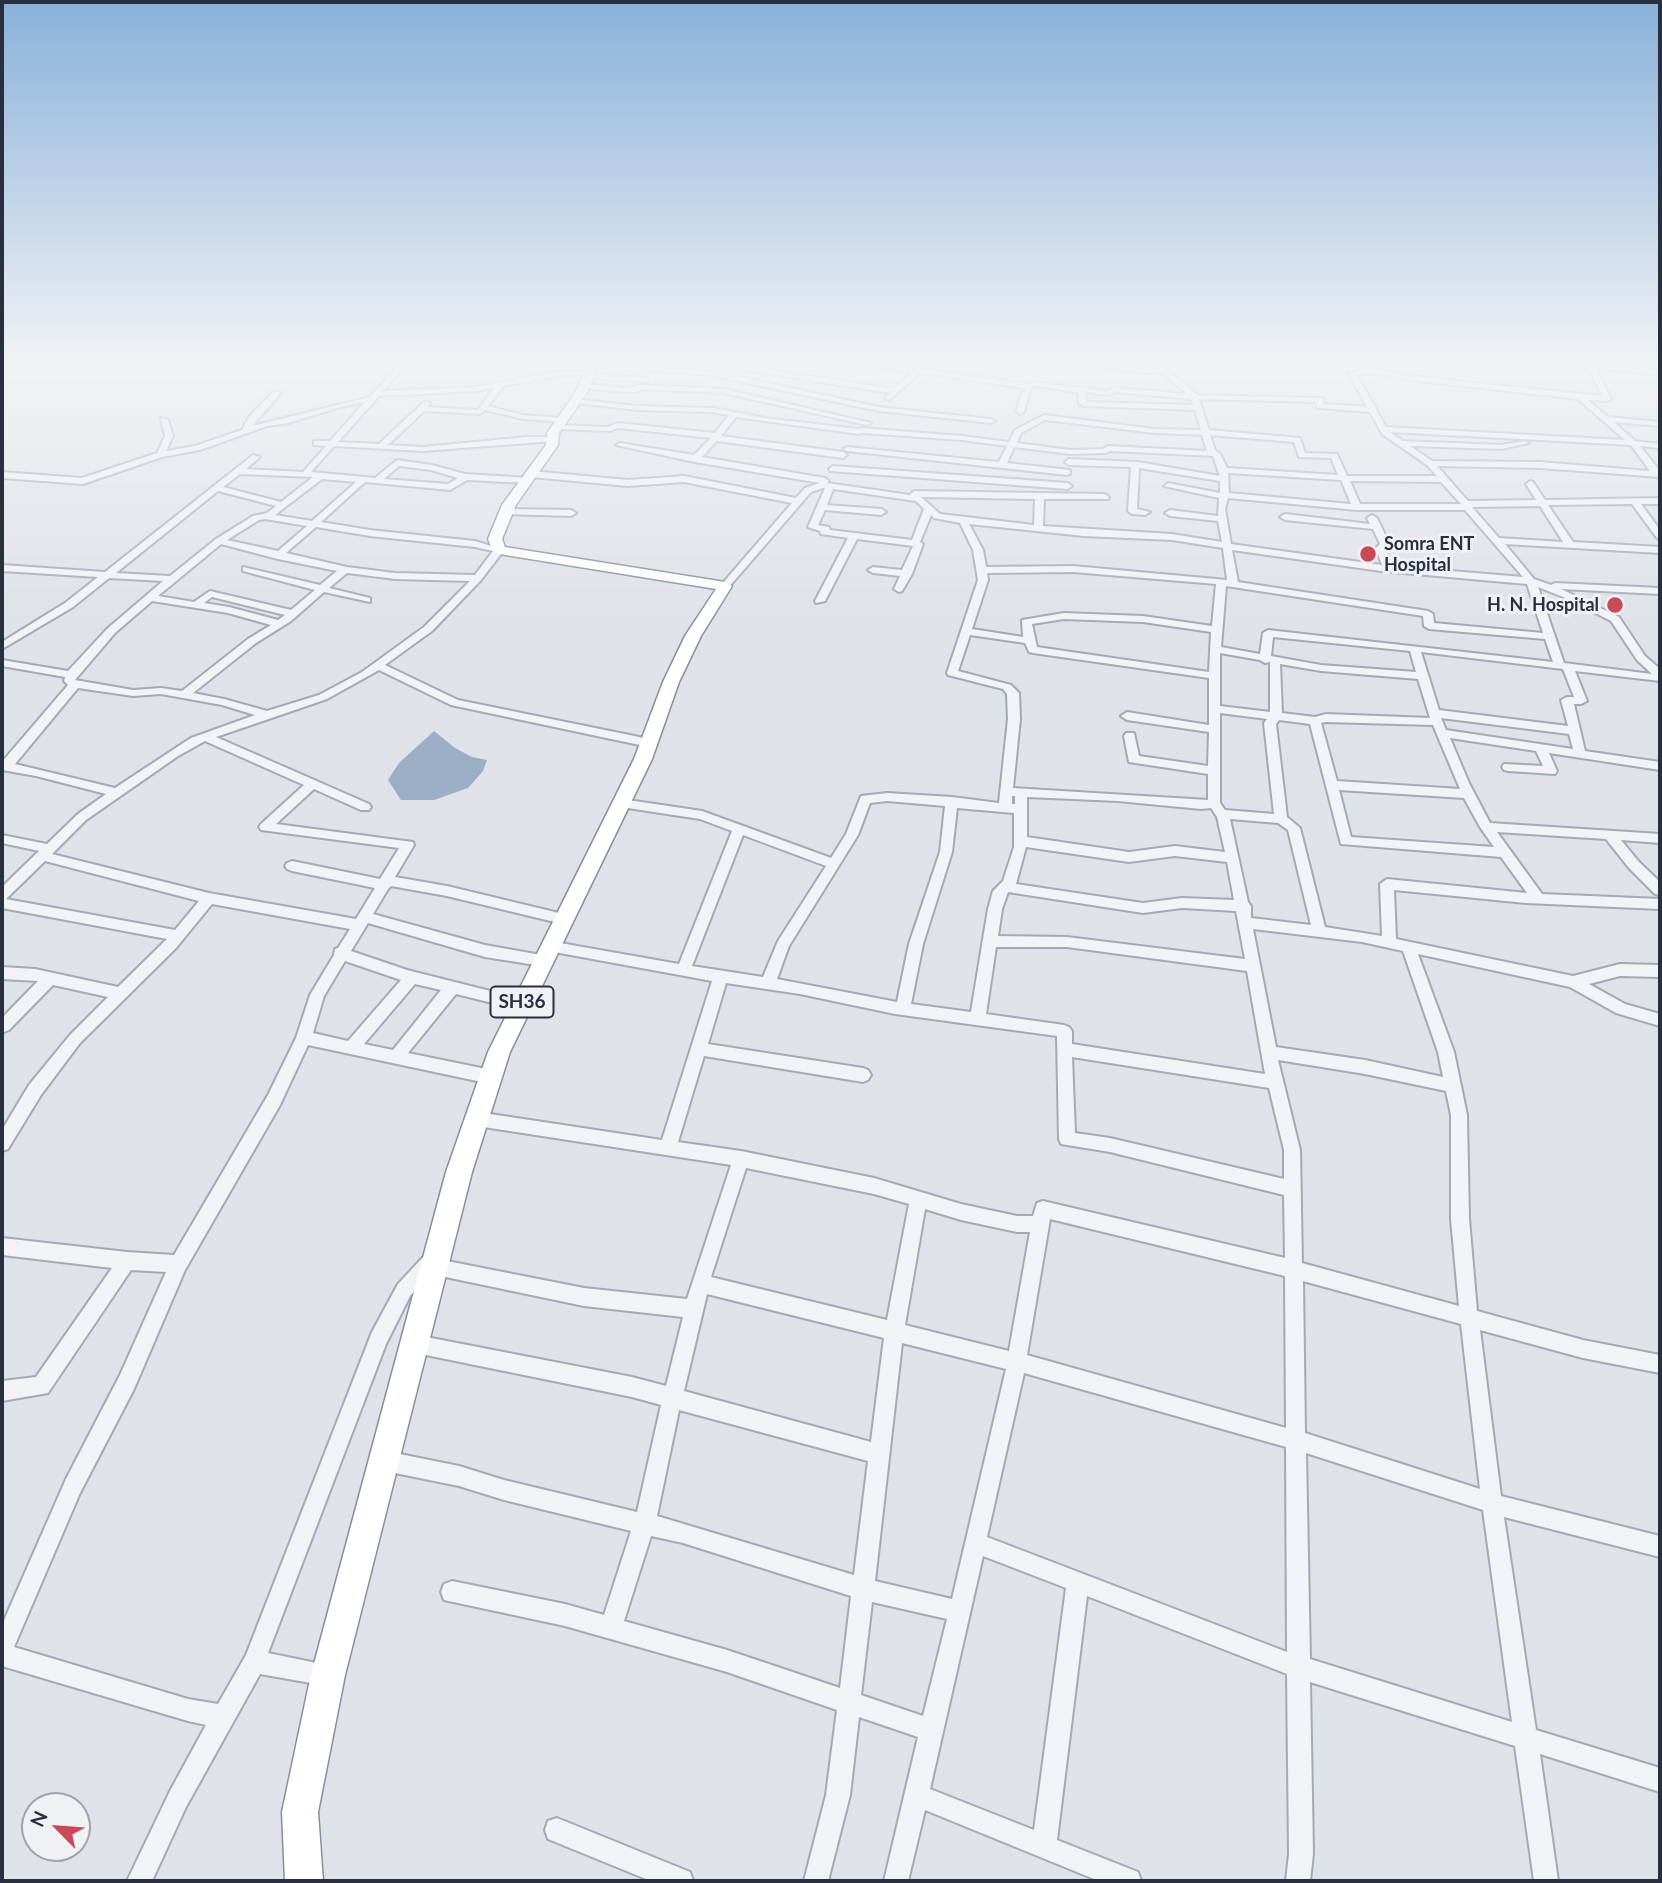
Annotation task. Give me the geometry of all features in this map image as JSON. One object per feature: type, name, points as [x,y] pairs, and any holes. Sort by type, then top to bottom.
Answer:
[{"type":"highway","points":[[548,450],[506,512],[495,539],[499,550],[725,586]]},
{"type":"highway","name":"SH36","points":[[304,1881],[300,1812],[328,1675],[459,1171],[491,1077],[521,1004],[621,803],[693,636],[725,586]]},
{"type":"street","points":[[160,456],[163,450]]},
{"type":"street","points":[[2,475],[83,481],[160,456],[188,450]]},
{"type":"street","points":[[305,474],[326,450]]},
{"type":"street","points":[[646,450],[919,499],[937,516],[962,520],[1084,533],[1172,537],[1287,556],[1531,581],[1615,619],[1641,658],[1660,676]]},
{"type":"street","points":[[695,459],[704,450]]},
{"type":"street","points":[[827,450],[1066,472]]},
{"type":"street","points":[[1002,464],[1008,450]]},
{"type":"street","points":[[1037,450],[1069,457],[1135,465],[1224,485],[1362,507],[1660,502]]},
{"type":"street","points":[[1069,457],[1107,450]]},
{"type":"street","points":[[1142,450],[1216,454]]},
{"type":"street","points":[[1211,450],[1216,454],[1224,485],[1222,519],[1228,545],[1227,583],[1215,649],[1214,771],[1218,809],[1244,906],[1269,1052],[1292,1150],[1301,1854],[1298,1881]]},
{"type":"street","points":[[1300,450],[1302,455],[1334,456],[1343,477],[1385,545],[1381,548],[1388,568]]},
{"type":"street","points":[[1411,450],[1430,463],[1444,478],[1531,581],[1547,636],[1581,701],[1567,700],[1580,754]]},
{"type":"street","points":[[1639,450],[1658,474]]},
{"type":"street","points":[[845,452],[826,484],[813,527],[826,529],[824,532],[915,543]]},
{"type":"street","points":[[2,646],[69,605],[256,457]]},
{"type":"street","points":[[1068,490],[1066,472],[1069,457]]},
{"type":"street","points":[[378,480],[397,463],[432,468],[465,477],[529,477],[615,483],[684,479],[797,501]]},
{"type":"street","points":[[1430,463],[1540,465],[1658,474]]},
{"type":"street","points":[[1135,465],[1132,511],[1145,512]]},
{"type":"street","points":[[1011,482],[1015,466]]},
{"type":"street","points":[[834,469],[1011,482],[1105,497]]},
{"type":"street","points":[[238,471],[450,487],[465,477]]},
{"type":"street","points":[[118,793],[6,770],[111,631],[219,541],[283,505],[320,476]]},
{"type":"street","points":[[1168,486],[1343,477],[1444,478]]},
{"type":"street","points":[[278,556],[363,480]]},
{"type":"street","points":[[725,586],[807,490],[826,484]]},
{"type":"street","points":[[1530,484],[1545,503],[1570,545]]},
{"type":"street","points":[[215,488],[283,505]]},
{"type":"street","points":[[893,494],[1040,495],[1068,490]]},
{"type":"street","points":[[1038,527],[1040,495]]},
{"type":"street","points":[[1636,503],[1660,536]]},
{"type":"street","points":[[820,507],[881,512]]},
{"type":"street","points":[[915,543],[929,508]]},
{"type":"street","points":[[506,512],[571,513]]},
{"type":"street","points":[[1170,513],[1222,519]]},
{"type":"street","points":[[2,895],[82,817],[174,753],[205,737],[323,697],[379,666],[428,629],[478,578],[499,550],[475,544],[264,516]]},
{"type":"street","points":[[1285,517],[1376,527]]},
{"type":"street","points":[[962,520],[978,550],[983,580],[952,673],[998,684],[1013,693],[1014,792],[1021,809],[1020,841],[1009,884],[1000,891],[978,1018]]},
{"type":"street","points":[[820,601],[854,536]]},
{"type":"street","points":[[219,541],[344,570],[395,576],[478,578]]},
{"type":"street","points":[[1497,541],[1660,550]]},
{"type":"street","points":[[899,589],[918,544],[915,543]]},
{"type":"street","points":[[2,568],[171,579]]},
{"type":"street","points":[[246,569],[366,600]]},
{"type":"street","points":[[982,570],[1073,569],[1227,583],[1428,614],[1429,626],[1547,636]]},
{"type":"street","points":[[184,695],[293,614],[344,570]]},
{"type":"street","points":[[873,570],[907,574]]},
{"type":"street","points":[[1546,586],[1660,591]]},
{"type":"street","points":[[196,604],[210,594],[293,614]]},
{"type":"street","points":[[150,598],[196,604],[280,624]]},
{"type":"street","points":[[1215,676],[1034,650],[1026,622],[1064,616],[1143,619],[1217,630]]},
{"type":"street","points":[[966,631],[1029,640]]},
{"type":"street","points":[[1281,819],[1270,723],[1275,717],[1268,634],[1414,648],[1564,668],[1660,676]]},
{"type":"street","points":[[1414,648],[1437,723],[1469,794],[1487,827],[1538,898]]},
{"type":"street","points":[[1215,649],[1270,661],[1321,668],[1422,676]]},
{"type":"street","points":[[2,663],[134,693],[161,691],[224,702],[268,715]]},
{"type":"street","points":[[379,666],[455,703],[649,743]]},
{"type":"street","points":[[1214,709],[1315,721],[1326,718],[1574,731]]},
{"type":"street","points":[[1127,716],[1214,729]]},
{"type":"street","points":[[1315,721],[1346,841],[1507,853]]},
{"type":"street","points":[[1437,723],[1541,749],[1660,766]]},
{"type":"street","points":[[1130,736],[1133,759],[1214,771]]},
{"type":"street","points":[[205,737],[365,807]]},
{"type":"street","points":[[1508,768],[1551,771],[1541,749]]},
{"type":"street","points":[[223,1716],[188,1710],[2,1653],[73,1486],[127,1382],[179,1264],[274,1100],[304,1038],[317,995],[340,953],[408,845],[265,827],[312,784]]},
{"type":"street","points":[[1332,785],[1469,794]]},
{"type":"street","points":[[1005,808],[1014,792]]},
{"type":"street","points":[[1014,792],[1118,797],[1201,805],[1281,819],[1294,828],[1319,932]]},
{"type":"street","points":[[768,983],[783,945],[852,835],[864,799],[887,797],[952,801],[1021,809]]},
{"type":"street","points":[[903,1009],[916,944],[946,852],[952,801]]},
{"type":"street","points":[[621,803],[702,815],[835,864]]},
{"type":"street","points":[[1487,827],[1660,838]]},
{"type":"street","points":[[683,971],[738,829]]},
{"type":"street","points":[[1608,833],[1634,865],[1660,890]]},
{"type":"street","points":[[2,839],[209,898],[362,921],[485,951],[546,953],[722,976],[903,1009],[1064,1031],[1067,1139],[1110,1145],[1292,1189]]},
{"type":"street","points":[[1020,841],[1129,858],[1175,851],[1233,858]]},
{"type":"street","points":[[292,866],[447,891],[563,919]]},
{"type":"street","points":[[1389,943],[1387,884],[1538,898],[1660,904]]},
{"type":"street","points":[[1005,887],[1143,908],[1182,903],[1244,906]]},
{"type":"street","points":[[2,1144],[35,1090],[75,1039],[178,936],[209,898]]},
{"type":"street","points":[[2,903],[178,936]]},
{"type":"street","points":[[1247,923],[1408,946],[1529,975],[1573,982],[1621,1009],[1660,1020]]},
{"type":"street","points":[[990,941],[1067,943],[1254,966]]},
{"type":"street","points":[[1408,946],[1446,1052],[1459,1115],[1460,1219],[1469,1318],[1492,1503],[1546,1881]]},
{"type":"street","points":[[340,953],[412,977],[521,1004]]},
{"type":"street","points":[[1573,982],[1620,970],[1660,971]]},
{"type":"street","points":[[2,973],[50,978],[122,994]]},
{"type":"street","points":[[668,1148],[722,976]]},
{"type":"street","points":[[351,1048],[412,977]]},
{"type":"street","points":[[3,1026],[50,978]]},
{"type":"street","points":[[396,1057],[452,988]]},
{"type":"street","points":[[304,1038],[491,1077]]},
{"type":"street","points":[[699,1049],[863,1075]]},
{"type":"street","points":[[1064,1049],[1275,1082]]},
{"type":"street","points":[[1269,1052],[1364,1067],[1453,1086]]},
{"type":"street","points":[[477,1119],[741,1159],[874,1186],[1017,1224],[1040,1224]]},
{"type":"street","points":[[611,1628],[651,1501],[672,1397],[700,1283],[741,1159]]},
{"type":"street","points":[[816,1881],[838,1795],[894,1332],[918,1199]]},
{"type":"street","points":[[897,1881],[1017,1362],[1043,1209],[1292,1269],[1659,1369]]},
{"type":"street","points":[[2,1246],[127,1261],[179,1264]]},
{"type":"street","points":[[139,1881],[223,1716],[254,1662],[379,1339],[404,1290],[437,1260],[584,1297],[694,1309]]},
{"type":"street","points":[[2,1391],[41,1386],[127,1261]]},
{"type":"street","points":[[700,1283],[1017,1362],[1295,1440],[1492,1503],[1660,1546]]},
{"type":"street","points":[[416,1344],[672,1397],[878,1454]]},
{"type":"street","points":[[385,1461],[459,1476],[504,1490],[684,1532],[863,1589],[958,1611]]},
{"type":"street","points":[[974,1542],[1298,1667],[1660,1780]]},
{"type":"street","points":[[1044,1847],[1078,1582]]},
{"type":"street","points":[[452,1592],[565,1615],[727,1661],[931,1730]]},
{"type":"street","points":[[254,1662],[328,1675]]},
{"type":"street","points":[[916,1795],[1129,1881]]},
{"type":"street","points":[[557,1830],[681,1881]]},
{"type":"water","points":[[434,731],[455,748],[472,757],[487,760],[483,771],[468,788],[434,800],[401,800],[388,780],[399,763]]},
{"type":"place","name":"Somra ENT Hospital","points":[[1368,554]]},
{"type":"place","name":"H. N. Hospital","points":[[1615,605]]}]
